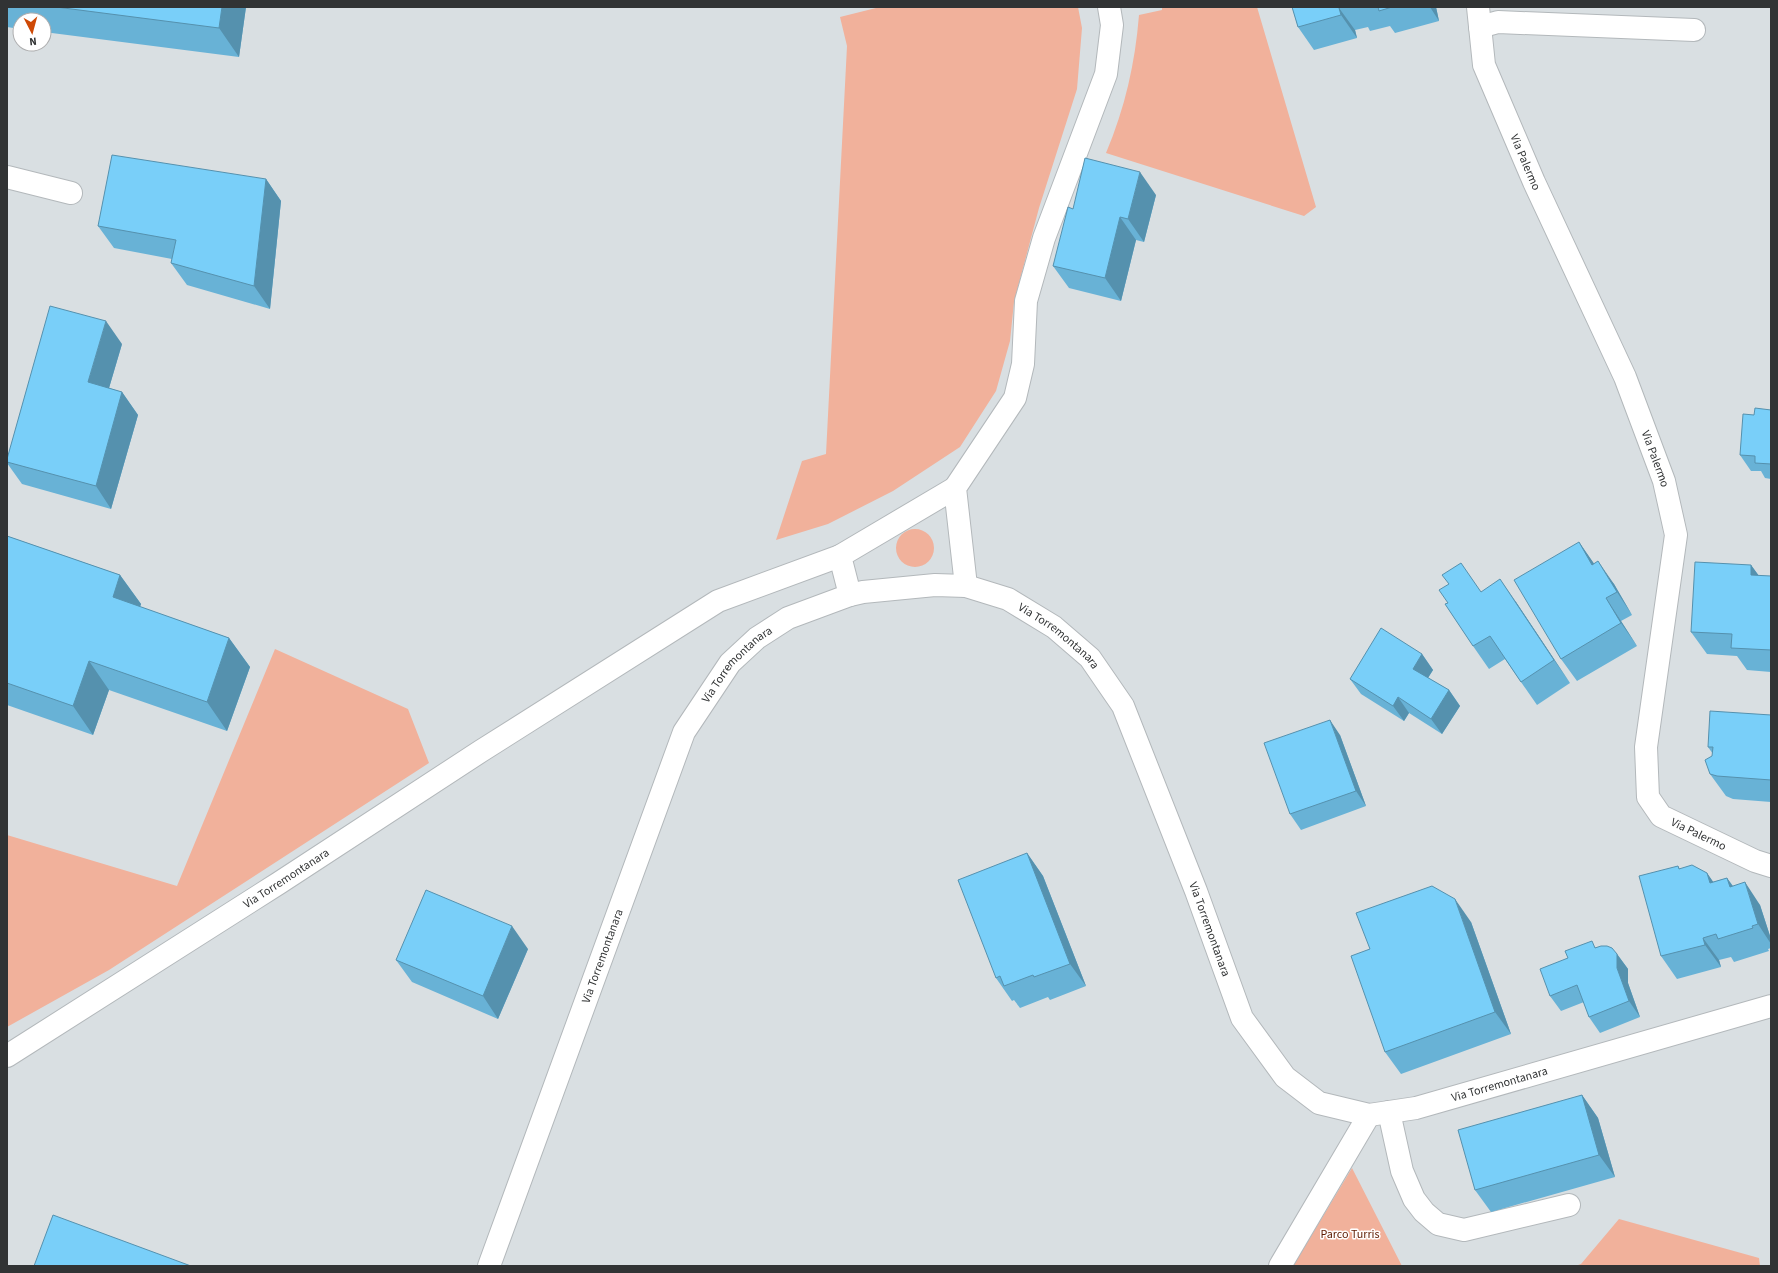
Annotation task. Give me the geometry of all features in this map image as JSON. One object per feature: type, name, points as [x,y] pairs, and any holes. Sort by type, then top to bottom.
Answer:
[{"type":"street","points":[[966,586],[955,488],[1015,398],[1024,364],[1026,301],[1044,238],[1106,74],[1112,25],[1109,7]]},
{"type":"street","points":[[1479,17],[1498,22],[1694,30]]},
{"type":"street","name":"Via Palermo","points":[[1479,17],[1484,65],[1534,182],[1626,377],[1664,481],[1676,535],[1646,747],[1648,797],[1661,816],[1755,861],[1771,866]]},
{"type":"street","points":[[7,177],[71,193]]},
{"type":"street","name":"Via Torremontanara","points":[[7,1056],[718,601],[840,556],[955,488]]},
{"type":"street","points":[[840,556],[850,595]]},
{"type":"street","name":"Via Torremontanara","points":[[489,1266],[684,732],[730,663],[757,638],[788,618],[850,595],[863,592],[934,585],[966,586],[1008,599],[1054,627],[1090,658],[1122,706],[1196,891],[1242,1018],[1285,1077],[1319,1103],[1379,1113],[1416,1108],[1771,1006]]},
{"type":"street","points":[[1379,1113],[1414,1199],[1424,1212],[1438,1224],[1464,1230],[1569,1205]]},
{"type":"street","points":[[1280,1266],[1379,1113]]},
{"type":"green space","points":[[880,7],[1078,7],[1082,28],[1077,89],[1039,208],[1014,302],[1010,341],[996,391],[960,447],[893,491],[828,524],[776,540],[802,461],[826,454],[847,46],[840,17]]},
{"type":"green space","points":[[1162,7],[1257,7],[1316,207],[1304,216],[1106,153],[1119,119],[1128,86],[1135,51],[1139,15],[1162,10]]},
{"type":"green space","points":[[915,529],[928,535],[934,548],[928,561],[915,567],[902,561],[896,548],[902,535]]},
{"type":"green space","points":[[275,649],[408,709],[429,763],[109,970],[7,1027],[7,835],[177,886]]},
{"type":"green space","name":"Parco Turris","points":[[1352,1168],[1402,1266],[1293,1266]]},
{"type":"green space","points":[[1619,1219],[1759,1258],[1760,1266],[1575,1266],[1581,1264]]},
{"type":"building","points":[[56,7],[222,7],[219,28]]},
{"type":"building","points":[[1292,7],[1342,7],[1339,8],[1341,15],[1298,27]]},
{"type":"building","points":[[1378,7],[1392,7],[1379,11]]},
{"type":"building","points":[[112,155],[266,179],[254,286],[171,263],[176,240],[98,226]]},
{"type":"building","points":[[1085,158],[1140,172],[1128,219],[1120,217],[1105,278],[1053,266],[1068,207],[1073,209]]},
{"type":"building","points":[[50,306],[106,321],[88,382],[122,392],[96,486],[7,462]]},
{"type":"building","points":[[1755,408],[1771,410],[1771,464],[1755,463],[1755,456],[1740,455],[1743,414],[1754,415]]},
{"type":"building","points":[[7,536],[120,575],[113,597],[229,638],[207,702],[89,661],[73,706],[7,683]]},
{"type":"building","points":[[1579,542],[1592,565],[1598,561],[1617,592],[1606,598],[1621,623],[1561,659],[1514,580]]},
{"type":"building","points":[[1695,562],[1751,565],[1751,575],[1771,576],[1771,650],[1731,648],[1732,634],[1691,632]]},
{"type":"building","points":[[1461,563],[1481,592],[1500,579],[1554,660],[1521,682],[1490,636],[1473,646],[1445,604],[1448,603],[1439,590],[1449,584],[1442,575]]},
{"type":"building","points":[[1381,628],[1422,654],[1413,669],[1449,690],[1431,719],[1398,697],[1393,706],[1350,679]]},
{"type":"building","points":[[1710,711],[1771,715],[1771,780],[1717,776],[1710,774],[1705,760],[1712,756],[1713,747],[1708,747]]},
{"type":"building","points":[[1330,720],[1356,791],[1290,814],[1264,743]]},
{"type":"building","points":[[1027,853],[1070,964],[1034,977],[1033,975],[1004,986],[1000,976],[996,978],[958,880]]},
{"type":"building","points":[[1692,865],[1707,873],[1710,883],[1727,878],[1730,887],[1745,882],[1758,924],[1752,926],[1753,928],[1718,939],[1716,934],[1703,938],[1705,945],[1661,956],[1639,876],[1678,866],[1679,869]]},
{"type":"building","points":[[1432,886],[1455,899],[1495,1012],[1385,1052],[1351,956],[1370,949],[1356,913]]},
{"type":"building","points":[[426,890],[512,926],[483,996],[396,960]]},
{"type":"building","points":[[1592,941],[1595,948],[1607,946],[1612,948],[1617,954],[1617,968],[1629,1001],[1589,1017],[1577,985],[1550,996],[1540,969],[1568,958],[1565,951]]},
{"type":"building","points":[[1582,1095],[1599,1155],[1475,1190],[1458,1130]]},
{"type":"building","points":[[53,1215],[191,1266],[34,1266]]}]
